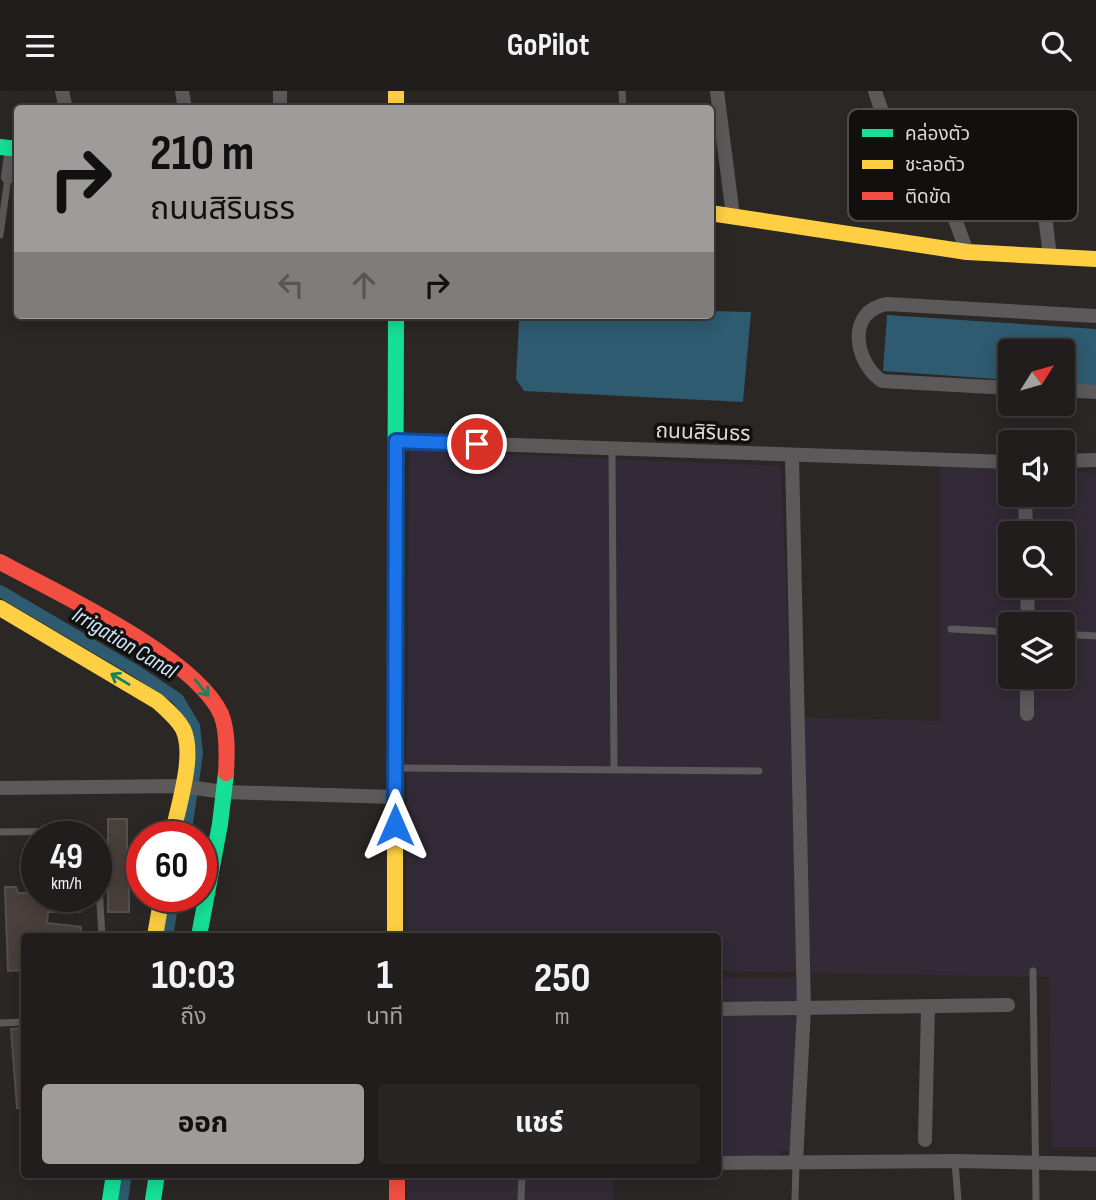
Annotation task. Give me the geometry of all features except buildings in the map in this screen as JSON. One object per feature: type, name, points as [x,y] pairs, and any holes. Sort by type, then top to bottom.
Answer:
[{"type":"street","points":[[717,91],[733,216]]},
{"type":"street","points":[[875,91],[881,109]]},
{"type":"street","points":[[8,177],[10,148]]},
{"type":"street","points":[[714,214],[967,252],[1096,259]]},
{"type":"street","points":[[956,221],[967,252]]},
{"type":"street","points":[[1046,221],[1050,256]]},
{"type":"street","points":[[998,387],[882,381],[869,372],[858,347],[858,332],[864,316],[874,306],[887,304],[1096,316]]},
{"type":"street","points":[[395,933],[396,319]]},
{"type":"street","points":[[1075,391],[1096,392]]},
{"type":"street","name":"ถนนสิรินธร","points":[[396,441],[998,462]]},
{"type":"street","points":[[792,456],[804,1009],[796,1162]]},
{"type":"street","points":[[1075,461],[1096,460]]},
{"type":"street","points":[[0,562],[164,656],[200,683],[221,714],[227,750],[224,792],[200,933]]},
{"type":"street","points":[[0,608],[157,701],[176,719],[185,736],[187,754],[175,821]]},
{"type":"street","points":[[1027,689],[1027,714]]},
{"type":"street","points":[[0,788],[181,786],[224,792],[395,797]]},
{"type":"street","points":[[156,933],[159,912]]},
{"type":"street","points":[[721,1009],[1008,1005]]},
{"type":"street","points":[[925,1140],[928,1007]]},
{"type":"street","points":[[721,1163],[955,1161],[1096,1164]]},
{"type":"street","points":[[110,1200],[113,1178]]},
{"type":"street","points":[[153,1200],[157,1178]]},
{"type":"street","points":[[397,1178],[397,1200]]},
{"type":"lane","points":[[0,235],[8,177]]},
{"type":"lane","points":[[612,449],[614,770]]},
{"type":"lane","points":[[951,629],[998,631]]},
{"type":"lane","points":[[1075,635],[1096,636]]},
{"type":"lane","points":[[395,768],[759,771]]},
{"type":"lane","points":[[0,832],[21,832]]},
{"type":"lane","points":[[101,912],[102,933]]},
{"type":"lane","points":[[1033,971],[1038,1162],[1036,1200]]},
{"type":"lane","points":[[0,1023],[21,1022]]},
{"type":"lane","points":[[955,1161],[958,1200]]},
{"type":"lane","points":[[795,1200],[796,1162]]},
{"type":"lane","points":[[522,1178],[522,1200]]},
{"type":"shaded area","points":[[409,450],[781,466],[801,949],[798,717],[940,721],[940,466],[998,468],[998,507],[1075,507],[1075,472],[1096,473],[1096,1147],[1052,1147],[1049,977],[721,971],[721,933],[406,933]]},
{"type":"shaded area","points":[[721,978],[797,978],[800,1152],[780,1150],[780,1166],[721,1166]]},
{"type":"shaded area","points":[[407,1178],[613,1178],[613,1200],[407,1200]]},
{"type":"water","points":[[714,311],[751,312],[743,402],[524,391],[516,379],[521,319],[714,319]]},
{"type":"water","points":[[887,315],[1096,329],[1096,386],[1075,384],[1075,339],[998,339],[998,379],[883,371]]},
{"type":"waterway","name":"Irrigation Canal","points":[[0,591],[136,671],[178,699],[194,726],[197,754],[187,821]]},
{"type":"waterway","name":"Irrigation Canal","points":[[168,933],[171,912]]},
{"type":"waterway","name":"Irrigation Canal","points":[[122,1200],[125,1178]]},
{"type":"traffic: fast","points":[[0,147],[14,149]]},
{"type":"traffic: fast","points":[[395,650],[396,319]]},
{"type":"traffic: fast","points":[[200,933],[220,824],[226,773]]},
{"type":"traffic: fast","points":[[110,1200],[113,1178]]},
{"type":"traffic: fast","points":[[153,1200],[156,1178]]},
{"type":"traffic: slow","points":[[396,91],[396,105]]},
{"type":"traffic: slow","points":[[714,214],[967,252],[1096,259]]},
{"type":"traffic: slow","points":[[0,608],[157,701],[178,721],[186,740],[187,768],[176,821]]},
{"type":"traffic: slow","points":[[395,650],[395,933]]},
{"type":"traffic: slow","points":[[156,933],[159,912]]},
{"type":"traffic: jam","points":[[0,562],[122,628],[183,670],[206,692],[221,714],[226,735],[226,773]]},
{"type":"traffic: jam","points":[[397,1178],[397,1200]]},
{"type":"route","points":[[395,825],[396,441],[477,444]]}]
